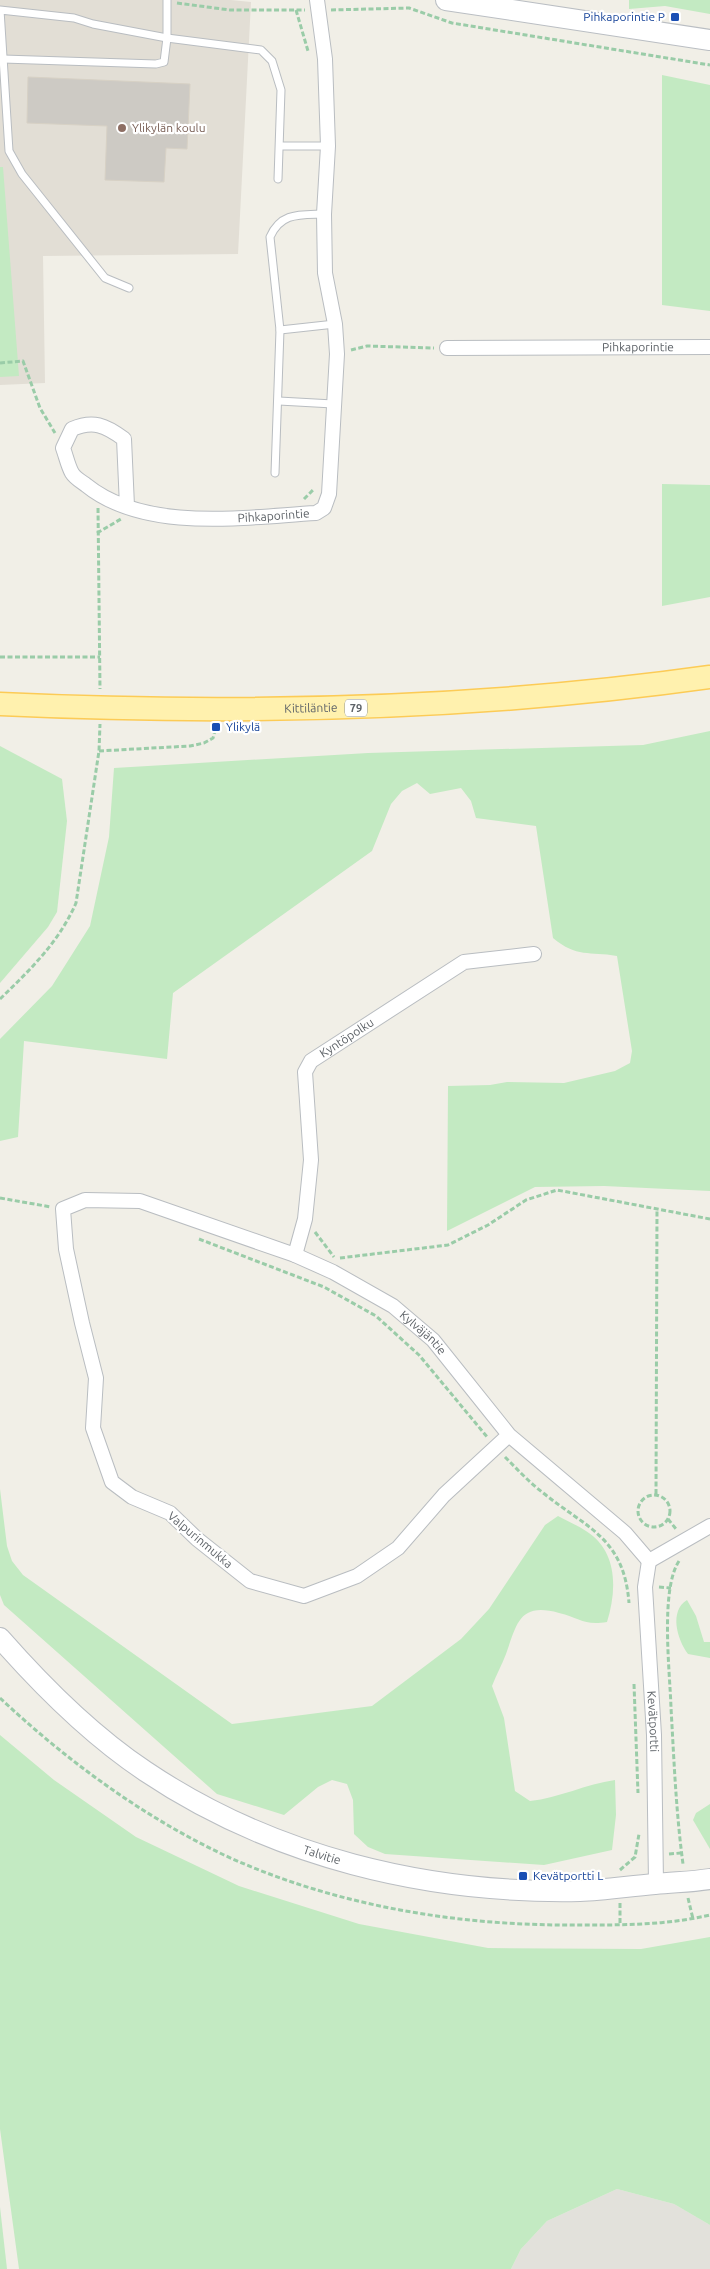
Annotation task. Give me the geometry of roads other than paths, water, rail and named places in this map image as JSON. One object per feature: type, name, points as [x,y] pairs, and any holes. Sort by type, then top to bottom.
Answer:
[{"type":"main road","name":"Kittiläntie","points":[[0,704],[239,711],[344,708],[576,693],[710,677]]},
{"type":"street","points":[[446,0],[710,40]]},
{"type":"street","name":"Pihkaporintie","points":[[129,507],[124,439],[110,428],[86,423],[72,429],[64,448],[72,474],[98,495],[144,513],[202,518],[316,513],[324,508],[329,494],[336,354],[335,324],[325,273],[324,214],[328,146],[325,59],[317,5]]},
{"type":"street","name":"Pihkaporintie","points":[[447,348],[710,347]]},
{"type":"street","name":"Kyntöpolku","points":[[294,1255],[305,1219],[311,1160],[305,1072],[311,1061],[464,962],[534,954]]},
{"type":"street","name":"Kylväjäntie","points":[[63,1209],[85,1200],[140,1201],[294,1255],[335,1266],[393,1306],[433,1340],[509,1436],[625,1533],[649,1561]]},
{"type":"street","name":"Valpurinmukka","points":[[63,1209],[66,1249],[96,1378],[93,1428],[112,1482],[132,1497],[170,1513],[197,1539],[250,1581],[304,1596],[358,1576],[398,1548],[444,1495],[509,1436]]},
{"type":"street","points":[[649,1561],[710,1526]]},
{"type":"street","name":"Kevätportti","points":[[649,1561],[645,1587],[654,1735],[656,1884]]},
{"type":"street","name":"Talvitie","points":[[0,1638],[69,1709],[144,1770],[184,1796],[281,1842],[320,1856],[414,1880],[472,1887],[581,1891],[685,1883],[710,1879]]},
{"type":"lane","points":[[3,59],[156,64],[164,62],[167,38],[167,1]]},
{"type":"lane","points":[[129,288],[105,278],[22,174],[9,151],[0,10],[74,18],[93,24],[167,38],[261,50],[272,61],[281,90],[281,146],[278,179]]},
{"type":"lane","points":[[281,146],[328,146]]},
{"type":"lane","points":[[275,473],[280,330],[270,237],[275,225],[284,219],[295,215],[324,214]]},
{"type":"lane","points":[[280,330],[335,324]]},
{"type":"lane","points":[[278,401],[333,404]]},
{"type":"place","name":"Pihkaporintie P","points":[[675,17]]},
{"type":"place","name":"Ylikylän koulu","points":[[122,128]]},
{"type":"place","name":"Ylikylä","points":[[216,727]]},
{"type":"place","name":"Kevätportti L","points":[[523,1876]]}]
